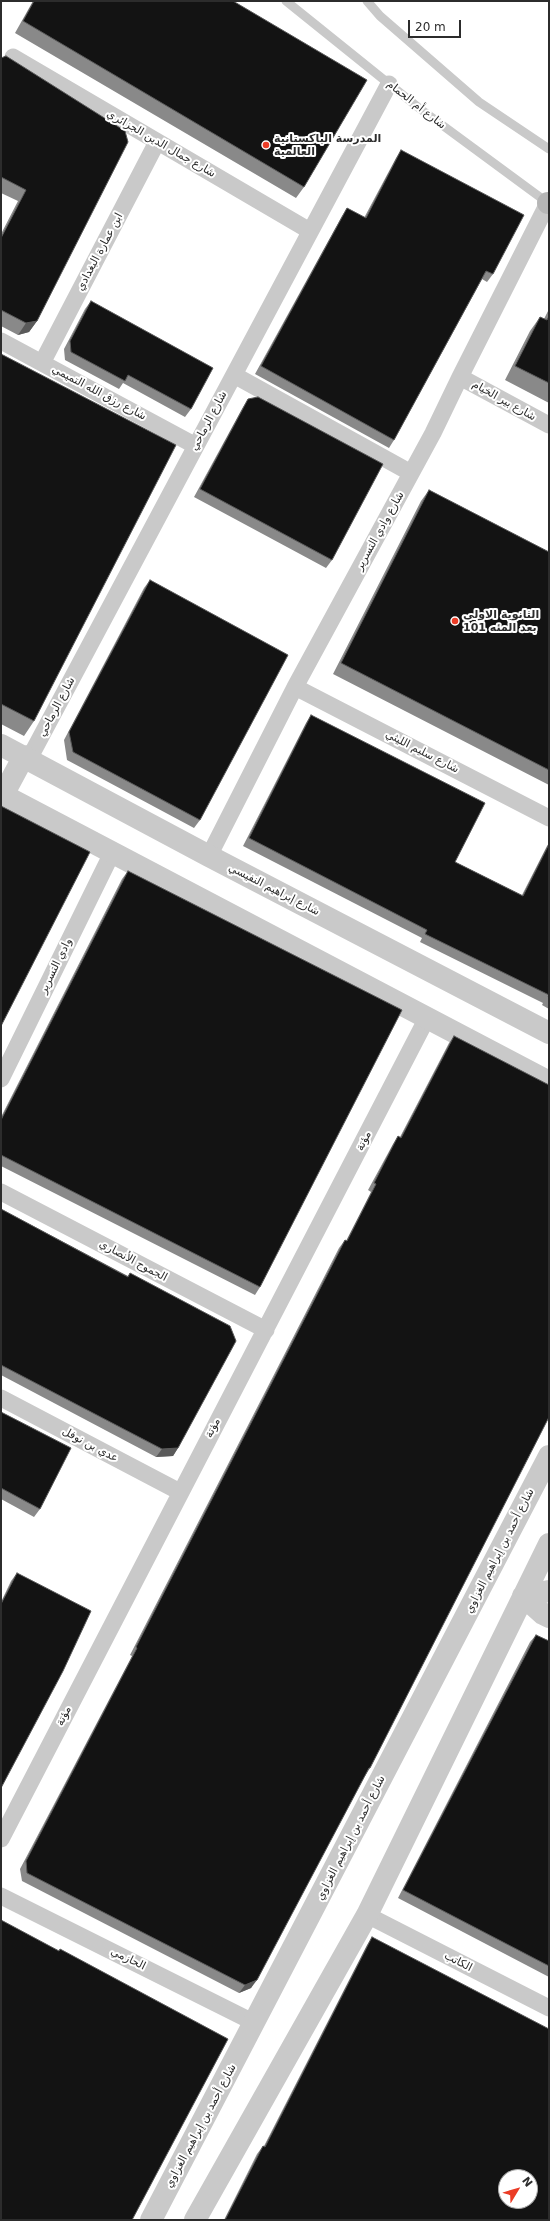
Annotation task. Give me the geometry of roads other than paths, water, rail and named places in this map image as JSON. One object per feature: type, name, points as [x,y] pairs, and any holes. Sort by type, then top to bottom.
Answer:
[{"type":"street","name":"شارع جمال الدين الجزائري","points":[[12,57],[310,231]]},
{"type":"street","name":"شارع الرماحي","points":[[27,758],[196,446],[389,84]]},
{"type":"street","name":"ابن عمارة البغدادي","points":[[42,363],[158,142]]},
{"type":"street","name":"شارع وادي التسرير","points":[[209,856],[295,687],[434,433],[460,377],[548,203]]},
{"type":"street","name":"شارع رزق الله التميمي","points":[[1,341],[196,446]]},
{"type":"street","points":[[234,375],[412,473]]},
{"type":"street","name":"شارع بير الخيام","points":[[460,377],[549,426]]},
{"type":"street","name":"شارع سليم الليثي","points":[[295,687],[549,818]]},
{"type":"street","name":"شارع إبراهيم النفيسي","points":[[1,745],[209,856],[549,1033]]},
{"type":"street","points":[[27,758],[2,794],[549,1082]]},
{"type":"street","name":"وادي التسرير","points":[[1,1079],[112,853]]},
{"type":"street","name":"مؤتة","points":[[1,1839],[427,1018]]},
{"type":"street","name":"الجموح الأنصاري","points":[[1,1192],[266,1330]]},
{"type":"street","name":"عدي بن نوفل","points":[[1,1398],[180,1492]]},
{"type":"street","name":"شارع أحمد بن إبراهيم الغزاوي","points":[[152,2220],[549,1456]]},
{"type":"street","points":[[195,2220],[367,1915],[549,1544]]},
{"type":"street","points":[[524,1596],[549,1591]]},
{"type":"street","points":[[524,1596],[542,1614],[549,1617]]},
{"type":"street","name":"الحازمي","points":[[1,1896],[255,2023]]},
{"type":"street","name":"الكاتب","points":[[367,1915],[549,2008]]},
{"type":"lane","name":"شارع أم الحمام","points":[[286,1],[419,108],[548,203]]},
{"type":"lane","points":[[367,1],[380,16],[480,102],[549,149]]},
{"type":"place","name":"المدرسة الباكستانية العالمية","points":[[266,145]]},
{"type":"place","name":"الثانوية الاولى بعد المئه 101","points":[[455,621]]}]
